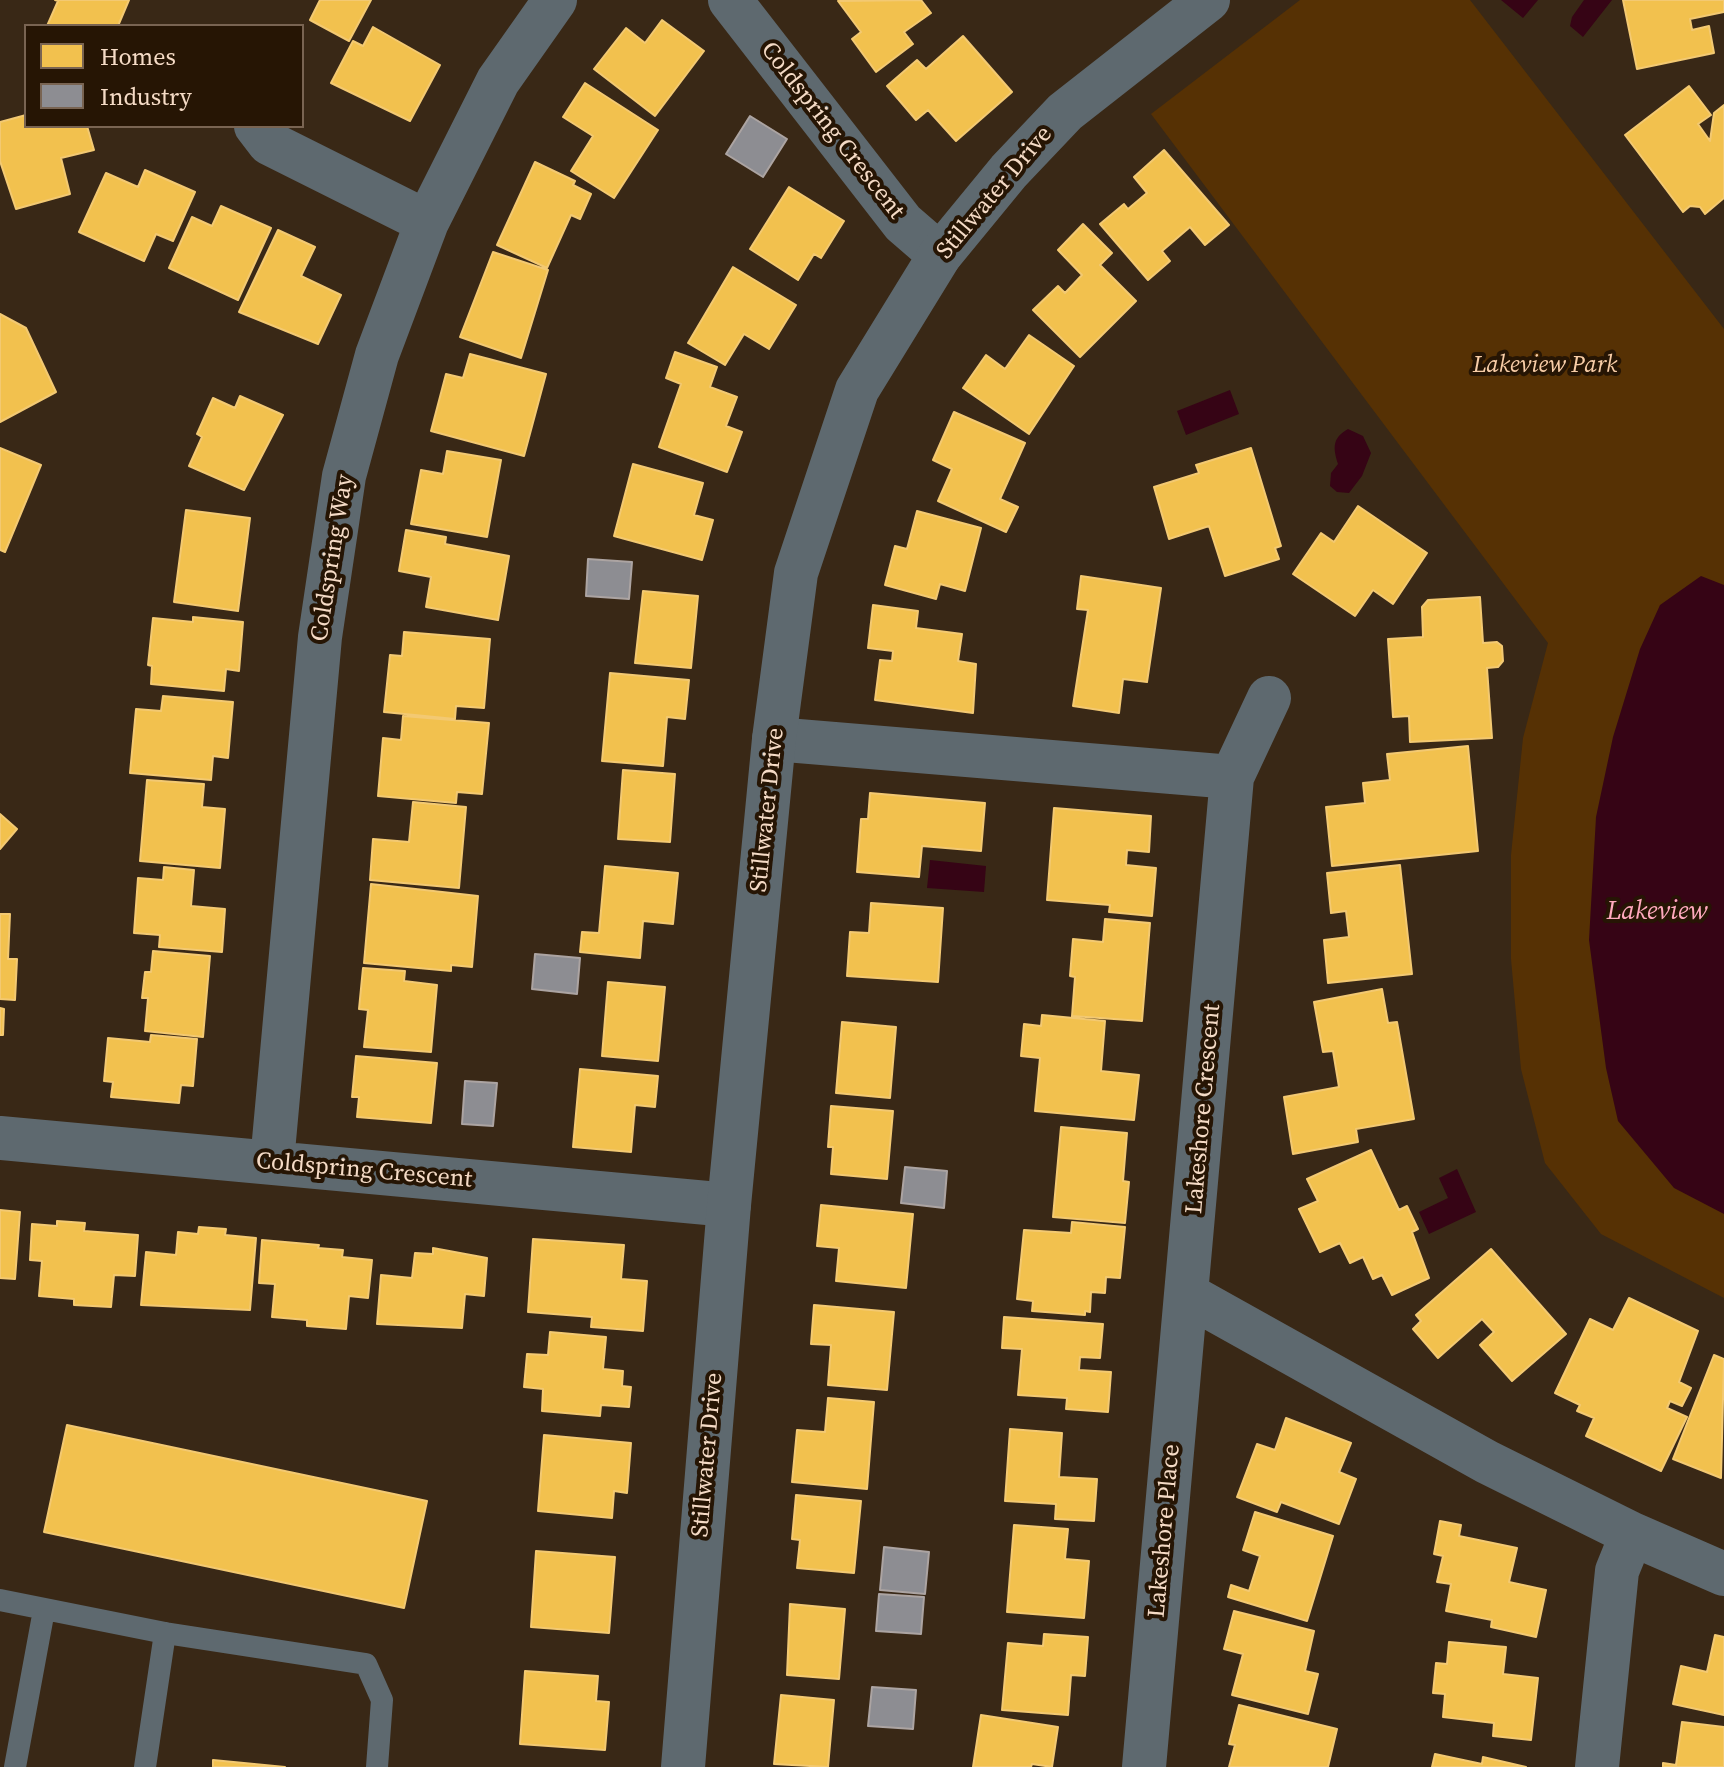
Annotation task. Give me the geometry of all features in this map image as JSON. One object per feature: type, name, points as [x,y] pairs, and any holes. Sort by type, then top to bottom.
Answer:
[{"type":"street","name":"Coldspring Way","points":[[272,1162],[320,637],[344,476],[377,355],[427,222],[498,81],[555,0]]},
{"type":"street","name":"Coldspring Crescent","points":[[730,0],[903,223],[940,255]]},
{"type":"street","name":"Stillwater Drive","points":[[683,1767],[729,1205],[774,739],[796,573],[852,404],[865,377],[940,255],[1009,171],[1065,112],[1208,0]]},
{"type":"street","points":[[258,128],[269,143],[427,222]]},
{"type":"street","points":[[774,739],[1232,777],[1269,698]]},
{"type":"street","name":"Lakeshore Crescent","points":[[1186,1294],[1232,777]]},
{"type":"street","name":"Coldspring Crescent","points":[[0,1138],[729,1205]]},
{"type":"street","points":[[1186,1294],[1487,1462],[1632,1534],[1724,1574]]},
{"type":"street","name":"Lakeshore Place","points":[[1144,1767],[1186,1294]]},
{"type":"street","points":[[1597,1767],[1617,1571],[1632,1534]]},
{"type":"lane","points":[[0,1600],[165,1633],[366,1664],[382,1700],[377,1767]]},
{"type":"lane","points":[[15,1767],[44,1610]]},
{"type":"lane","points":[[145,1767],[165,1633]]},
{"type":"green space","name":"Lakeview Park","points":[[1300,0],[1470,0],[1724,329],[1724,1298],[1601,1234],[1545,1163],[1521,1069],[1511,959],[1511,855],[1523,738],[1548,643],[1151,114]]},
{"type":"water","points":[[1501,0],[1538,0],[1523,18]]},
{"type":"water","points":[[1584,0],[1612,0],[1583,37],[1570,26],[1572,17]]},
{"type":"water","points":[[1230,390],[1239,414],[1186,435],[1177,411]]},
{"type":"water","points":[[1348,429],[1363,436],[1371,453],[1362,476],[1349,493],[1337,492],[1330,486],[1331,473],[1338,464],[1335,444]]},
{"type":"water","name":"Lakeview","points":[[1701,576],[1724,585],[1724,1214],[1674,1188],[1618,1121],[1606,1068],[1589,940],[1596,817],[1613,737],[1640,649],[1660,605]]},
{"type":"water","points":[[930,860],[986,866],[984,892],[927,888]]},
{"type":"water","points":[[1457,1169],[1476,1212],[1429,1234],[1419,1212],[1448,1198],[1439,1178]]},
{"type":"building: Homes","points":[[55,0],[129,0],[119,24],[48,24],[58,1]]},
{"type":"building: Homes","points":[[320,0],[371,0],[349,41],[310,20]]},
{"type":"building: Homes","points":[[921,0],[931,13],[904,32],[913,44],[876,72],[852,39],[861,32],[838,1]]},
{"type":"building: Homes","points":[[1623,0],[1724,0],[1724,12],[1690,19],[1692,30],[1709,26],[1714,53],[1637,69]]},
{"type":"building: Homes","points":[[662,20],[704,51],[655,116],[594,69],[626,28],[645,43]]},
{"type":"building: Homes","points":[[373,27],[440,65],[410,121],[331,83],[353,41],[363,46]]},
{"type":"building: Homes","points":[[963,36],[1012,92],[956,141],[928,110],[916,120],[887,86],[917,60],[926,69]]},
{"type":"building: Homes","points":[[585,83],[658,130],[614,198],[571,171],[593,136],[563,117]]},
{"type":"building: Homes","points":[[1689,86],[1711,115],[1698,124],[1710,141],[1714,113],[1724,105],[1724,198],[1705,214],[1700,207],[1690,206],[1683,212],[1625,135]]},
{"type":"building: Homes","points":[[24,116],[24,128],[88,128],[94,150],[61,158],[70,194],[16,209],[0,161],[0,122]]},
{"type":"building: Homes","points":[[1164,150],[1229,225],[1205,245],[1190,227],[1162,251],[1170,261],[1148,280],[1100,224],[1124,204],[1128,209],[1147,193],[1134,177]]},
{"type":"building: Homes","points":[[535,162],[575,181],[573,185],[591,194],[580,219],[571,215],[547,268],[497,245]]},
{"type":"building: Homes","points":[[145,170],[195,192],[173,241],[156,234],[144,261],[79,232],[106,173],[138,187]]},
{"type":"building: Homes","points":[[789,187],[844,221],[821,258],[814,254],[798,280],[750,249]]},
{"type":"building: Homes","points":[[221,206],[271,228],[238,300],[169,268],[192,217],[212,226]]},
{"type":"building: Homes","points":[[1083,224],[1112,253],[1100,265],[1136,301],[1080,357],[1033,310],[1058,286],[1065,293],[1082,275],[1058,250]]},
{"type":"building: Homes","points":[[278,230],[315,247],[301,276],[341,295],[318,344],[239,312]]},
{"type":"building: Homes","points":[[493,252],[548,270],[521,358],[460,337]]},
{"type":"building: Homes","points":[[733,267],[796,305],[769,349],[744,334],[725,365],[688,343]]},
{"type":"building: Homes","points":[[0,314],[26,328],[56,392],[0,422]]},
{"type":"building: Homes","points":[[1029,335],[1074,366],[1029,434],[963,388],[986,355],[1005,369]]},
{"type":"building: Homes","points":[[675,352],[717,367],[710,387],[737,397],[726,426],[742,432],[727,472],[659,447],[681,384],[666,378]]},
{"type":"building: Homes","points":[[470,354],[546,374],[524,456],[431,431],[446,374],[463,378]]},
{"type":"building: Homes","points":[[240,396],[283,415],[244,490],[189,466],[202,437],[197,434],[213,398],[235,408]]},
{"type":"building: Homes","points":[[954,412],[1025,443],[1000,499],[1018,507],[1006,532],[938,501],[952,469],[933,460]]},
{"type":"building: Homes","points":[[0,448],[41,465],[5,552],[0,550]]},
{"type":"building: Homes","points":[[1251,448],[1281,546],[1275,548],[1279,559],[1225,576],[1209,526],[1169,539],[1154,487],[1199,473],[1196,465]]},
{"type":"building: Homes","points":[[447,451],[501,460],[487,537],[411,524],[421,470],[443,474]]},
{"type":"building: Homes","points":[[633,464],[703,483],[694,515],[713,520],[702,560],[614,536]]},
{"type":"building: Homes","points":[[1358,506],[1427,553],[1393,604],[1373,590],[1355,616],[1293,574],[1321,533],[1334,542]]},
{"type":"building: Homes","points":[[186,510],[250,518],[238,611],[174,602]]},
{"type":"building: Homes","points":[[917,511],[981,528],[965,591],[940,584],[936,599],[885,585],[895,546],[907,549]]},
{"type":"building: Homes","points":[[406,530],[446,537],[445,544],[509,556],[498,620],[426,607],[431,577],[399,571]]},
{"type":"building: Homes","points":[[1081,576],[1161,588],[1147,682],[1123,679],[1119,713],[1073,706],[1088,610],[1077,609]]},
{"type":"building: Homes","points":[[643,591],[698,596],[691,668],[635,663]]},
{"type":"building: Homes","points":[[1480,597],[1483,643],[1497,642],[1502,646],[1503,661],[1498,667],[1487,668],[1492,738],[1410,742],[1409,716],[1393,717],[1388,639],[1423,637],[1422,607],[1428,600]]},
{"type":"building: Homes","points":[[873,605],[918,611],[916,628],[962,634],[958,661],[976,664],[973,713],[875,700],[880,660],[892,661],[893,651],[868,648]]},
{"type":"building: Homes","points":[[193,617],[243,622],[239,671],[226,669],[224,691],[151,684],[152,666],[148,665],[153,618],[193,622]]},
{"type":"building: Homes","points":[[404,632],[490,639],[484,708],[456,706],[455,719],[384,712],[390,655],[402,656]]},
{"type":"building: Homes","points":[[610,673],[689,680],[685,719],[667,717],[663,766],[602,761]]},
{"type":"building: Homes","points":[[163,696],[233,702],[228,758],[213,756],[211,780],[130,773],[136,709],[161,711]]},
{"type":"building: Homes","points":[[403,716],[489,723],[482,794],[457,792],[456,803],[378,796],[383,738],[401,740]]},
{"type":"building: Homes","points":[[1468,746],[1478,851],[1332,866],[1326,807],[1365,803],[1363,783],[1390,780],[1387,754]]},
{"type":"building: Homes","points":[[623,770],[675,774],[670,842],[618,839]]},
{"type":"building: Homes","points":[[147,780],[204,784],[202,807],[225,809],[220,868],[140,861]]},
{"type":"building: Homes","points":[[870,793],[985,803],[981,851],[922,846],[919,877],[857,872],[861,819],[868,819]]},
{"type":"building: Homes","points":[[413,802],[466,807],[459,888],[370,880],[373,839],[409,842]]},
{"type":"building: Homes","points":[[1054,808],[1151,816],[1149,852],[1127,850],[1126,865],[1156,868],[1152,916],[1109,912],[1110,905],[1047,900]]},
{"type":"building: Homes","points":[[0,814],[17,829],[0,849]]},
{"type":"building: Homes","points":[[1400,865],[1412,974],[1328,983],[1324,940],[1349,937],[1346,911],[1331,913],[1327,873]]},
{"type":"building: Homes","points":[[605,866],[678,873],[673,924],[643,921],[640,958],[580,952],[582,932],[599,933]]},
{"type":"building: Homes","points":[[164,867],[194,870],[191,906],[225,909],[222,952],[159,947],[160,935],[134,933],[138,878],[163,880]]},
{"type":"building: Homes","points":[[371,884],[478,896],[472,967],[451,965],[451,971],[364,963]]},
{"type":"building: Homes","points":[[871,903],[943,908],[938,982],[847,976],[850,932],[869,933]]},
{"type":"building: Homes","points":[[0,914],[10,914],[8,959],[17,959],[15,1000],[0,999]]},
{"type":"building: Homes","points":[[1105,919],[1150,923],[1142,1021],[1072,1016],[1075,977],[1070,976],[1073,939],[1103,942]]},
{"type":"building: Homes","points":[[153,951],[210,956],[203,1037],[145,1031],[148,998],[142,998],[145,972],[151,972]]},
{"type":"building: Homes","points":[[363,968],[405,971],[404,981],[437,985],[431,1052],[364,1047],[368,1010],[359,1009]]},
{"type":"building: Homes","points":[[608,982],[665,987],[658,1061],[602,1056]]},
{"type":"building: Homes","points":[[1382,989],[1388,1023],[1397,1022],[1414,1119],[1356,1129],[1358,1142],[1293,1154],[1284,1097],[1339,1087],[1333,1051],[1323,1052],[1314,1002]]},
{"type":"building: Homes","points":[[0,1008],[4,1009],[3,1035],[0,1035]]},
{"type":"building: Homes","points":[[1042,1015],[1105,1021],[1101,1071],[1139,1075],[1134,1120],[1035,1111],[1040,1058],[1021,1056],[1024,1024],[1041,1026]]},
{"type":"building: Homes","points":[[842,1022],[896,1027],[890,1098],[836,1093]]},
{"type":"building: Homes","points":[[151,1035],[197,1039],[193,1086],[181,1085],[179,1103],[111,1097],[113,1082],[104,1081],[108,1038],[150,1042]]},
{"type":"building: Homes","points":[[356,1056],[437,1063],[431,1123],[357,1117],[359,1097],[352,1097]]},
{"type":"building: Homes","points":[[580,1069],[658,1076],[655,1107],[635,1105],[631,1152],[573,1147]]},
{"type":"building: Homes","points":[[831,1106],[893,1111],[887,1179],[831,1174],[833,1147],[828,1147]]},
{"type":"building: Homes","points":[[1061,1127],[1127,1133],[1123,1181],[1129,1182],[1125,1223],[1053,1217]]},
{"type":"building: Homes","points":[[1371,1150],[1399,1210],[1407,1206],[1418,1229],[1412,1232],[1429,1278],[1392,1295],[1382,1275],[1373,1279],[1363,1257],[1350,1263],[1340,1243],[1320,1252],[1299,1209],[1318,1201],[1307,1179]]},
{"type":"building: Homes","points":[[821,1205],[913,1214],[906,1288],[836,1281],[839,1248],[817,1246]]},
{"type":"building: Homes","points":[[0,1210],[20,1212],[15,1279],[0,1278]]},
{"type":"building: Homes","points":[[57,1221],[85,1223],[84,1231],[138,1235],[135,1276],[114,1275],[111,1307],[74,1305],[74,1299],[39,1296],[42,1261],[30,1260],[32,1224],[57,1226]]},
{"type":"building: Homes","points":[[1072,1222],[1125,1227],[1120,1278],[1106,1277],[1105,1293],[1091,1292],[1090,1312],[1085,1311],[1085,1315],[1032,1311],[1033,1301],[1017,1299],[1024,1230],[1071,1233]]},
{"type":"building: Homes","points":[[199,1227],[226,1229],[225,1235],[256,1238],[250,1310],[141,1305],[146,1252],[176,1255],[178,1232],[198,1234]]},
{"type":"building: Homes","points":[[533,1239],[624,1245],[621,1279],[647,1281],[643,1331],[591,1327],[592,1317],[528,1312]]},
{"type":"building: Homes","points":[[262,1240],[319,1245],[318,1248],[343,1250],[342,1257],[372,1260],[368,1298],[349,1296],[346,1329],[307,1326],[307,1320],[272,1317],[275,1284],[259,1283]]},
{"type":"building: Homes","points":[[433,1248],[487,1258],[484,1296],[465,1294],[462,1328],[377,1324],[381,1275],[412,1278],[415,1253],[433,1254]]},
{"type":"building: Homes","points":[[1491,1249],[1566,1334],[1512,1381],[1480,1345],[1494,1332],[1482,1319],[1438,1358],[1413,1329],[1421,1321],[1416,1315]]},
{"type":"building: Homes","points":[[1629,1298],[1698,1331],[1679,1382],[1691,1388],[1682,1406],[1670,1401],[1667,1408],[1687,1417],[1661,1471],[1586,1436],[1594,1418],[1577,1411],[1580,1405],[1555,1393],[1590,1319],[1613,1330]]},
{"type":"building: Homes","points":[[814,1305],[894,1312],[887,1390],[828,1385],[831,1345],[811,1344]]},
{"type":"building: Homes","points":[[1004,1317],[1103,1324],[1100,1358],[1080,1357],[1079,1370],[1111,1372],[1108,1412],[1066,1409],[1067,1398],[1018,1395],[1022,1349],[1002,1348]]},
{"type":"building: Homes","points":[[550,1332],[606,1337],[603,1369],[623,1371],[622,1386],[631,1387],[629,1407],[601,1405],[600,1416],[542,1411],[543,1389],[524,1387],[527,1354],[548,1355]]},
{"type":"building: Homes","points":[[1714,1355],[1724,1359],[1721,1478],[1673,1459]]},
{"type":"building: Homes","points":[[828,1398],[874,1402],[867,1489],[792,1482],[797,1430],[825,1432]]},
{"type":"building: Homes","points":[[1286,1418],[1351,1443],[1339,1472],[1356,1479],[1339,1524],[1281,1502],[1277,1512],[1237,1497],[1257,1444],[1275,1450]]},
{"type":"building: Homes","points":[[67,1425],[427,1501],[404,1608],[44,1532]]},
{"type":"building: Homes","points":[[1010,1429],[1062,1433],[1059,1477],[1097,1479],[1094,1521],[1055,1519],[1056,1504],[1005,1501]]},
{"type":"building: Homes","points":[[544,1435],[631,1443],[627,1493],[614,1491],[612,1518],[538,1511]]},
{"type":"building: Homes","points":[[796,1495],[861,1501],[854,1573],[797,1568],[800,1540],[792,1539]]},
{"type":"building: Homes","points":[[1255,1512],[1333,1536],[1307,1621],[1228,1597],[1231,1585],[1249,1591],[1260,1556],[1243,1550]]},
{"type":"building: Homes","points":[[1440,1521],[1461,1525],[1459,1536],[1517,1548],[1509,1582],[1546,1590],[1536,1637],[1491,1627],[1492,1620],[1446,1611],[1451,1584],[1437,1582],[1443,1556],[1434,1554]]},
{"type":"building: Homes","points":[[1014,1525],[1068,1529],[1065,1559],[1089,1561],[1084,1618],[1007,1612]]},
{"type":"building: Homes","points":[[536,1551],[615,1557],[609,1633],[531,1627]]},
{"type":"building: Homes","points":[[790,1604],[845,1609],[839,1679],[787,1675]]},
{"type":"building: Homes","points":[[1234,1611],[1314,1631],[1305,1671],[1318,1674],[1308,1714],[1232,1695],[1243,1654],[1224,1649]]},
{"type":"building: Homes","points":[[1044,1634],[1088,1637],[1085,1676],[1071,1675],[1068,1715],[1002,1710],[1008,1643],[1043,1646]]},
{"type":"building: Homes","points":[[1715,1635],[1724,1637],[1724,1715],[1673,1704],[1681,1666],[1707,1672]]},
{"type":"building: Homes","points":[[1449,1642],[1506,1647],[1503,1674],[1538,1678],[1531,1740],[1493,1736],[1494,1723],[1443,1717],[1445,1694],[1433,1693],[1436,1663],[1447,1664]]},
{"type":"building: Homes","points":[[525,1671],[598,1676],[596,1701],[609,1702],[605,1750],[520,1744]]},
{"type":"building: Homes","points":[[781,1695],[834,1700],[828,1767],[774,1764]]},
{"type":"building: Homes","points":[[1239,1705],[1337,1729],[1328,1767],[1229,1767],[1235,1745],[1229,1744]]},
{"type":"building: Homes","points":[[981,1715],[1058,1727],[1052,1767],[1032,1764],[1031,1767],[973,1767]]},
{"type":"building: Homes","points":[[1682,1722],[1724,1727],[1724,1767],[1663,1767],[1663,1763],[1676,1765]]},
{"type":"building: Homes","points":[[1435,1754],[1482,1764],[1483,1757],[1526,1767],[1432,1767]]},
{"type":"building: Homes","points":[[213,1760],[285,1767],[213,1767]]},
{"type":"building: Industry","points":[[750,116],[787,139],[763,177],[726,154]]},
{"type":"building: Industry","points":[[588,559],[632,562],[629,599],[586,596]]},
{"type":"building: Industry","points":[[535,954],[580,958],[577,994],[532,989]]},
{"type":"building: Industry","points":[[465,1081],[497,1083],[493,1126],[462,1124]]},
{"type":"building: Industry","points":[[905,1167],[947,1171],[944,1208],[901,1203]]},
{"type":"building: Industry","points":[[884,1547],[929,1552],[925,1594],[880,1590]]},
{"type":"building: Industry","points":[[879,1594],[924,1597],[921,1634],[876,1631]]},
{"type":"building: Industry","points":[[872,1687],[916,1690],[913,1729],[868,1726]]}]
